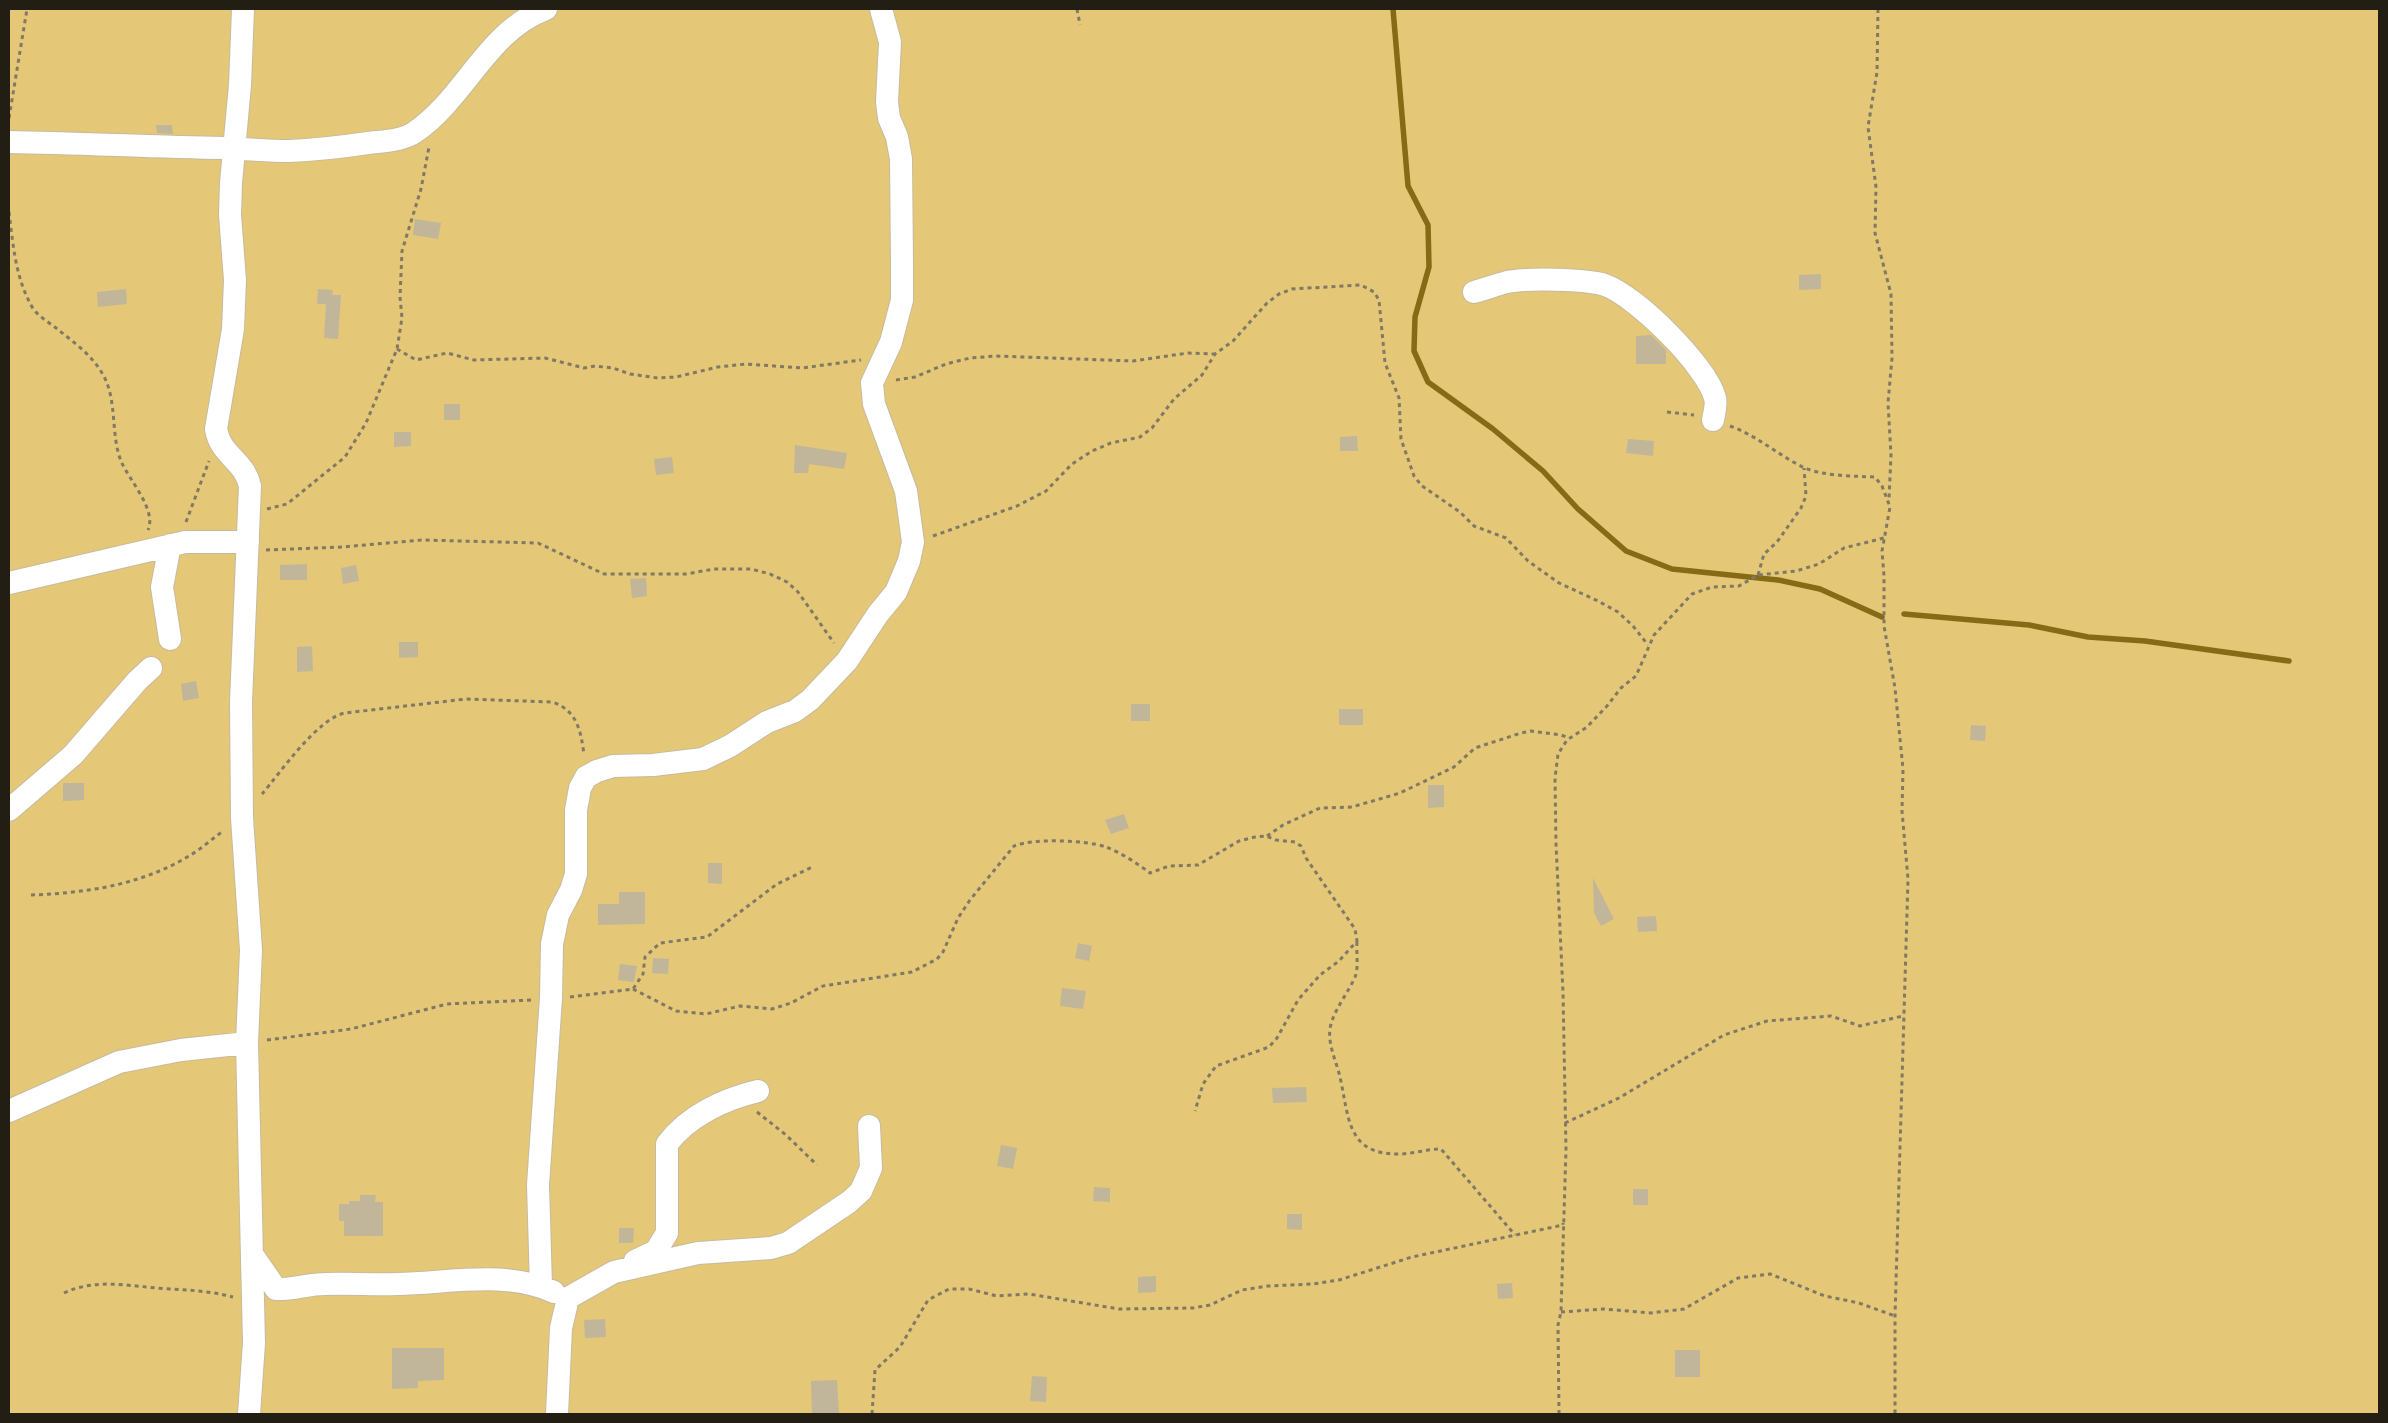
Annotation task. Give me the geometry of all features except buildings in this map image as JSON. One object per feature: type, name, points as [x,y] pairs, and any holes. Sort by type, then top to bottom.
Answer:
[{"type":"street","points":[[243,9],[230,215],[235,280],[233,329],[216,421],[218,439],[248,475],[250,513],[242,702],[242,818],[251,950],[247,1043],[251,1150],[251,1253],[254,1343],[249,1414]]},
{"type":"street","points":[[9,142],[288,151],[336,148],[398,138],[414,133],[433,116],[462,84],[481,58],[508,33],[535,13],[546,9]]},
{"type":"street","points":[[541,1286],[538,1185],[551,998],[552,944],[558,915],[571,890],[576,874],[576,810],[580,788],[586,776],[596,770],[613,766],[653,765],[703,759],[730,746],[767,722],[795,711],[810,700],[847,661],[878,614],[896,592],[909,561],[913,542],[906,491],[874,404],[872,383],[891,342],[902,300],[901,158],[897,137],[889,118],[887,102],[890,42],[880,9]]},
{"type":"street","points":[[1474,292],[1509,282],[1573,280],[1606,286],[1642,308],[1685,350],[1716,398],[1713,420]]},
{"type":"street","points":[[9,583],[185,542],[248,546]]},
{"type":"street","points":[[170,545],[162,587],[170,639]]},
{"type":"street","points":[[9,810],[73,755],[136,681],[151,668]]},
{"type":"street","points":[[9,1110],[119,1062],[181,1050],[247,1043]]},
{"type":"street","points":[[557,1414],[561,1328],[568,1298],[656,1250],[667,1233],[667,1144],[675,1133],[698,1115],[748,1093]]},
{"type":"street","points":[[614,1272],[698,1253],[771,1248],[788,1243],[849,1202],[860,1191],[871,1168],[869,1126]]},
{"type":"street","points":[[251,1253],[270,1284],[276,1289],[286,1290],[299,1286],[325,1284],[398,1284],[494,1280],[541,1286],[568,1298]]},
{"type":"path","points":[[9,118],[27,9]]},
{"type":"path","points":[[1076,9],[1080,24]]},
{"type":"path","points":[[1878,9],[1877,72],[1868,127],[1876,187],[1875,233],[1891,294],[1892,358],[1888,403],[1892,455],[1888,502]]},
{"type":"path","points":[[250,513],[287,504],[345,457],[366,423],[397,349],[402,318],[400,296],[402,251],[421,189],[433,116]]},
{"type":"path","points":[[9,212],[15,260],[22,286],[31,306],[39,315],[93,360],[109,387],[114,436],[121,460],[149,512],[150,520],[146,533],[146,550]]},
{"type":"path","points":[[913,542],[1017,506],[1046,491],[1072,464],[1092,451],[1111,443],[1140,437],[1152,428],[1174,400],[1202,375],[1215,354],[1233,341],[1266,303],[1286,291],[1301,288],[1361,285],[1374,292],[1380,300],[1385,363],[1399,398],[1401,439],[1414,476],[1422,486],[1460,512],[1474,526],[1506,538],[1528,561],[1559,583],[1618,612],[1648,645]]},
{"type":"path","points":[[397,349],[416,360],[448,353],[474,360],[545,358],[584,368],[595,366],[613,368],[630,374],[658,378],[676,377],[718,367],[746,364],[802,368],[883,358]]},
{"type":"path","points":[[872,383],[915,377],[946,364],[970,358],[996,356],[1132,361],[1188,353],[1215,354]]},
{"type":"path","points":[[1667,412],[1700,415],[1749,433],[1804,468],[1847,476],[1875,477],[1882,486],[1890,507],[1882,551],[1884,626],[1895,688],[1903,769],[1902,811],[1908,879],[1895,1316],[1895,1414]]},
{"type":"path","points":[[170,545],[183,530],[218,439]]},
{"type":"path","points":[[1758,575],[1764,554],[1777,542],[1801,508],[1806,496],[1804,468]]},
{"type":"path","points":[[1559,1414],[1558,1325],[1561,1312],[1565,1123],[1556,778],[1558,754],[1570,738],[1587,727],[1608,706],[1621,688],[1636,676],[1648,645],[1670,615],[1692,594],[1712,586],[1739,586],[1758,575],[1796,571],[1819,564],[1844,548],[1884,538]]},
{"type":"path","points":[[248,546],[342,547],[422,540],[538,543],[604,574],[686,574],[714,569],[751,569],[770,574],[787,582],[798,592],[847,661]]},
{"type":"path","points":[[31,895],[92,891],[146,876],[190,856],[242,818],[284,770],[305,742],[332,718],[344,713],[380,711],[466,699],[552,702],[565,706],[577,724],[582,740],[586,776]]},
{"type":"path","points":[[247,1043],[351,1029],[447,1004],[514,1002],[584,996],[633,989],[676,1011],[692,1014],[718,1012],[740,1006],[772,1009],[791,1003],[823,986],[912,972],[937,959],[943,952],[958,918],[970,900],[1014,846],[1025,842],[1077,843],[1106,847],[1150,873],[1169,866],[1198,865],[1239,841],[1266,836],[1283,825],[1320,808],[1352,807],[1400,793],[1454,767],[1475,748],[1530,731],[1570,738]]},
{"type":"path","points":[[1266,836],[1276,840],[1296,842],[1301,846],[1306,858],[1355,929],[1356,976],[1336,1010],[1329,1032],[1344,1105],[1350,1124],[1363,1146],[1378,1153],[1401,1154],[1424,1149],[1441,1149],[1515,1235]]},
{"type":"path","points":[[633,989],[643,974],[645,957],[660,943],[708,937],[777,884],[814,866]]},
{"type":"path","points":[[1195,1111],[1203,1084],[1216,1066],[1269,1047],[1277,1038],[1298,1000],[1320,975],[1339,960],[1356,941]]},
{"type":"path","points":[[1565,1123],[1626,1094],[1724,1035],[1767,1021],[1831,1016],[1860,1026],[1904,1016]]},
{"type":"path","points":[[748,1093],[786,1135],[818,1165]]},
{"type":"path","points":[[872,1414],[875,1370],[900,1347],[928,1300],[949,1289],[970,1289],[997,1296],[1029,1294],[1119,1309],[1193,1308],[1210,1305],[1242,1290],[1339,1280],[1412,1257],[1563,1225],[1564,1210]]},
{"type":"path","points":[[1561,1312],[1604,1309],[1651,1313],[1684,1309],[1738,1278],[1770,1274],[1825,1296],[1859,1303],[1895,1316]]},
{"type":"path","points":[[64,1292],[87,1284],[123,1284],[214,1292],[253,1302]]},
{"type":"shaded area","points":[[9,9],[2379,9],[2379,1414],[9,1414]]},
{"type":"waterway","points":[[1393,9],[1408,186],[1428,225],[1429,267],[1415,317],[1414,351],[1428,382],[1493,429],[1543,471],[1578,509],[1626,551],[1672,569],[1778,580],[1820,589],[1882,617]]},
{"type":"waterway","points":[[1904,614],[2029,625],[2088,637],[2145,641],[2289,661]]}]
